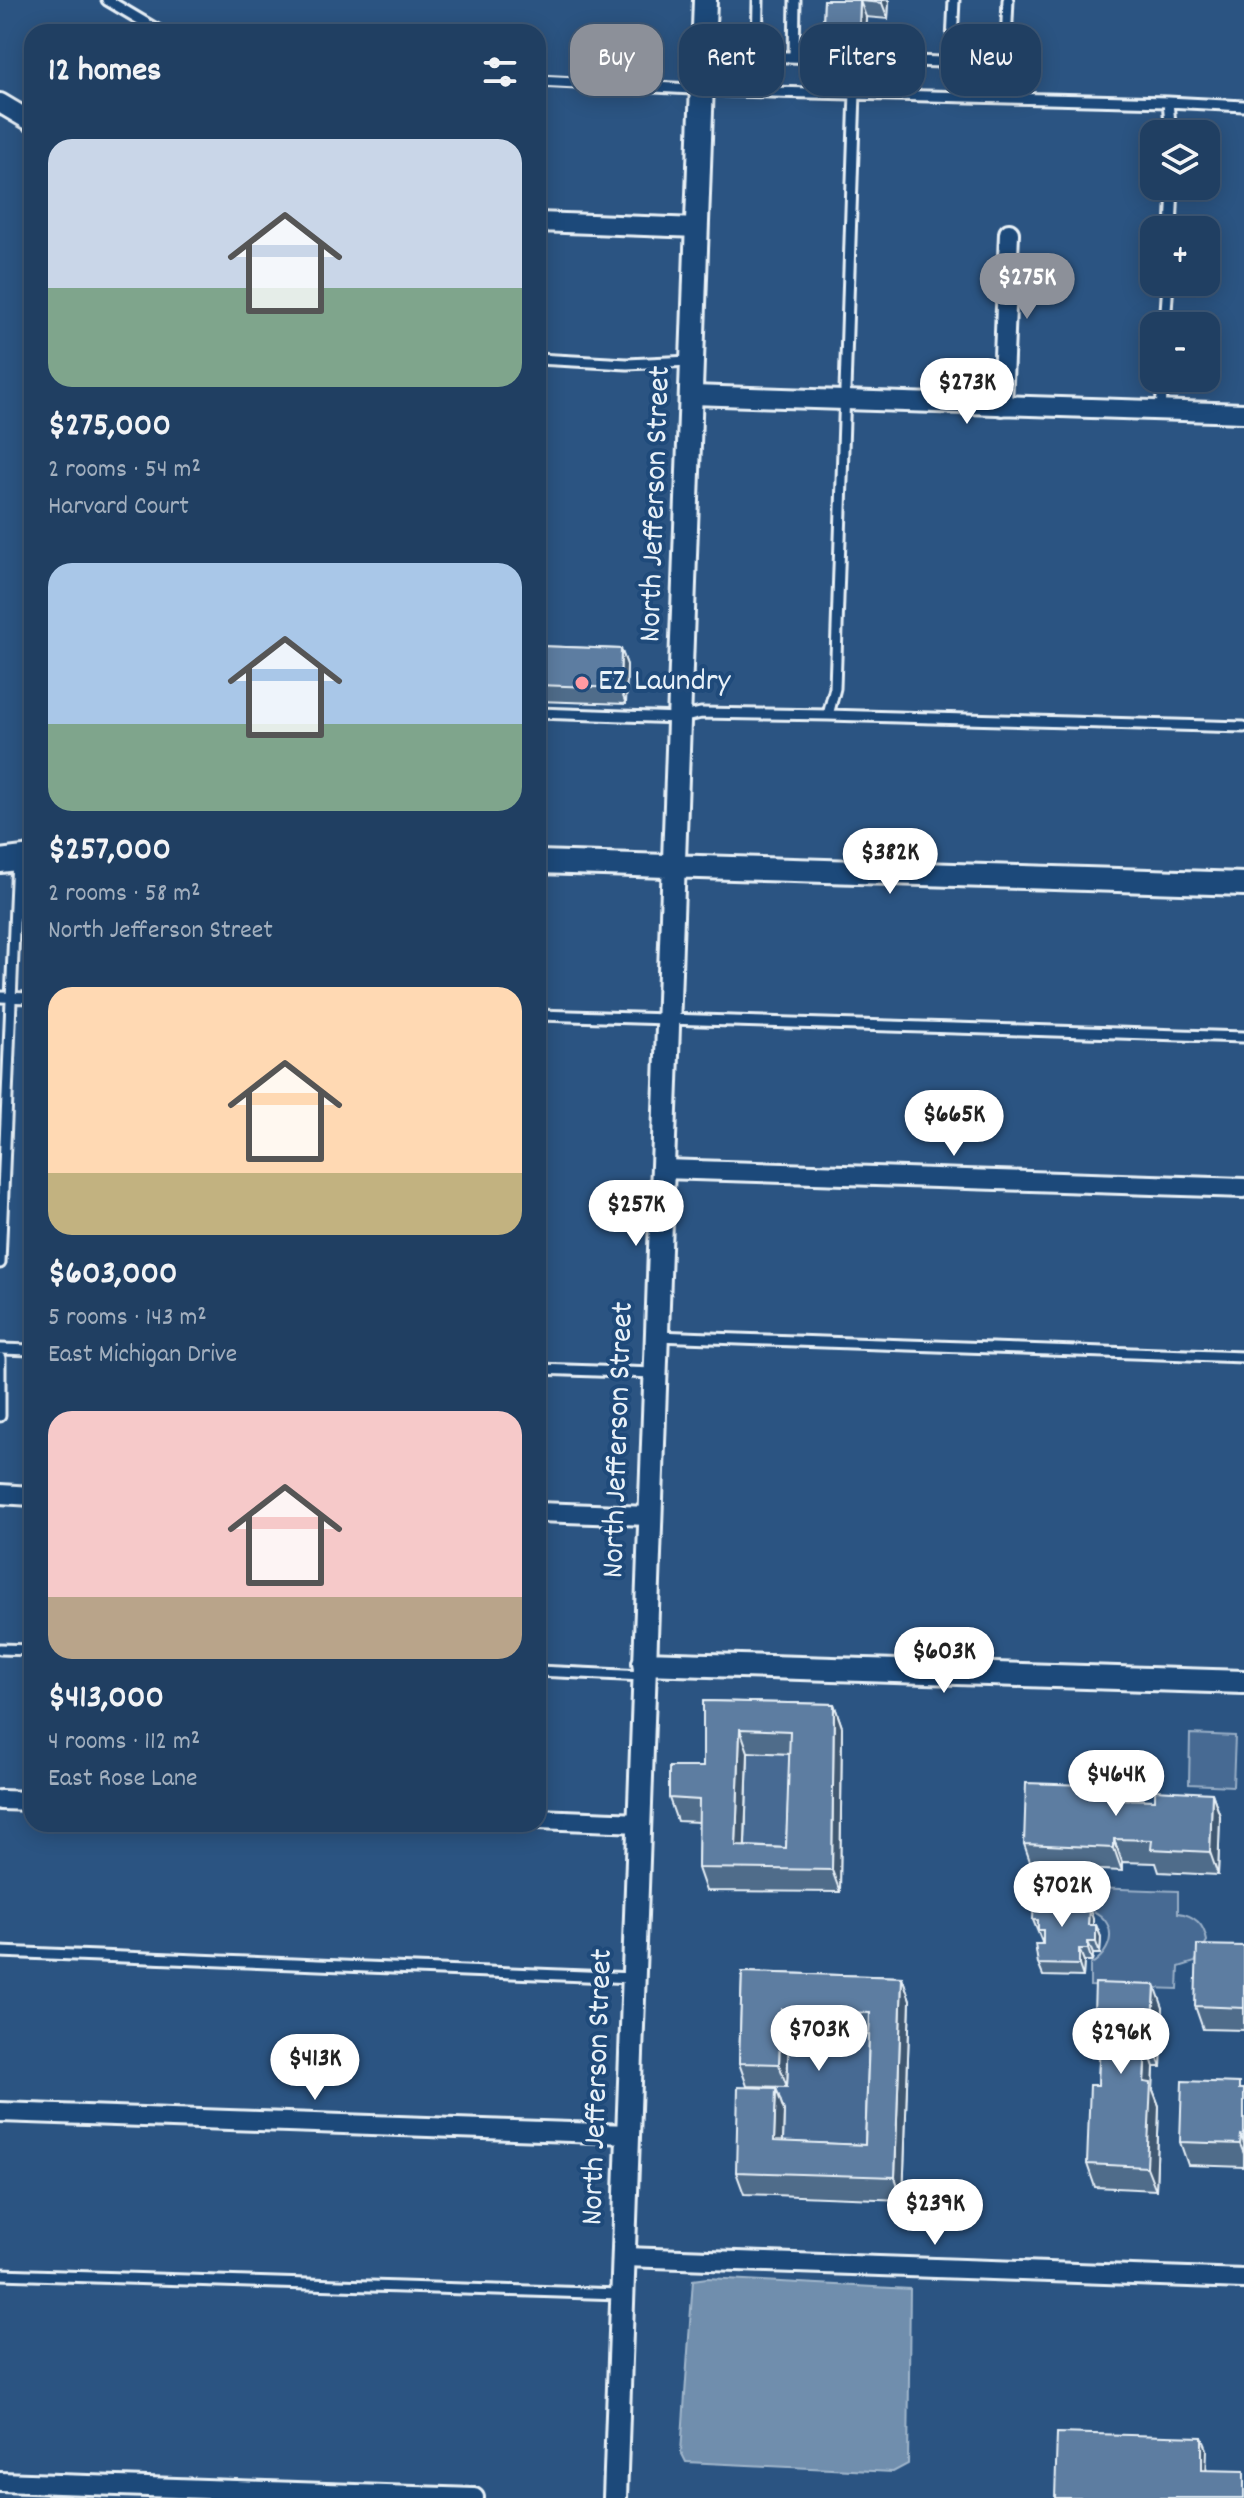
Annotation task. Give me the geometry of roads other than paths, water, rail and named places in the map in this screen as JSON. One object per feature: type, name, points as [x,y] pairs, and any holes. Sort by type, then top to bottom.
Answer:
[{"type":"street","name":"North Jefferson Street","points":[[704,24],[705,0]]},
{"type":"street","name":"North Jefferson Street","points":[[615,2498],[703,96]]},
{"type":"street","points":[[0,103],[24,117]]},
{"type":"street","points":[[546,222],[698,228]]},
{"type":"street","points":[[1002,406],[1009,233]]},
{"type":"street","points":[[692,395],[1244,413]]},
{"type":"street","points":[[546,862],[1244,884]]},
{"type":"street","points":[[663,1169],[1244,1188]]},
{"type":"street","points":[[0,1494],[24,1496]]},
{"type":"street","points":[[546,1512],[649,1516]]},
{"type":"street","points":[[644,1669],[1244,1682]]},
{"type":"street","points":[[0,1800],[24,1801]]},
{"type":"street","points":[[546,1819],[640,1823]]},
{"type":"street","points":[[0,2112],[628,2134]]},
{"type":"street","points":[[625,2257],[1244,2279]]},
{"type":"street","points":[[0,2482],[474,2498]]},
{"type":"lane","points":[[107,0],[148,24]]},
{"type":"lane","points":[[758,0],[757,56],[941,62]]},
{"type":"lane","points":[[794,57],[795,0]]},
{"type":"lane","points":[[953,24],[954,0]]},
{"type":"lane","points":[[1007,24],[1008,0]]},
{"type":"lane","points":[[546,81],[679,88]]},
{"type":"lane","points":[[925,94],[1244,106]]},
{"type":"lane","points":[[828,715],[835,688],[855,96]]},
{"type":"lane","points":[[1168,102],[1170,120]]},
{"type":"lane","points":[[546,359],[627,364],[693,361]]},
{"type":"lane","points":[[1161,411],[1162,392]]},
{"type":"lane","points":[[546,713],[680,718],[701,713],[828,715],[942,721],[1244,727]]},
{"type":"lane","points":[[0,1263],[14,997],[16,859]]},
{"type":"lane","points":[[0,997],[24,998]]},
{"type":"lane","points":[[546,1015],[1244,1037]]},
{"type":"lane","points":[[656,1336],[1244,1357]]},
{"type":"lane","points":[[0,1349],[24,1350]]},
{"type":"lane","points":[[0,1358],[0,1416]]},
{"type":"lane","points":[[546,1369],[655,1373]]},
{"type":"lane","points":[[0,1649],[24,1650]]},
{"type":"lane","points":[[546,1671],[644,1669]]},
{"type":"lane","points":[[0,1952],[634,1978]]},
{"type":"lane","points":[[0,2274],[624,2294]]},
{"type":"place","name":"EZ Laundry","points":[[582,683]]}]
